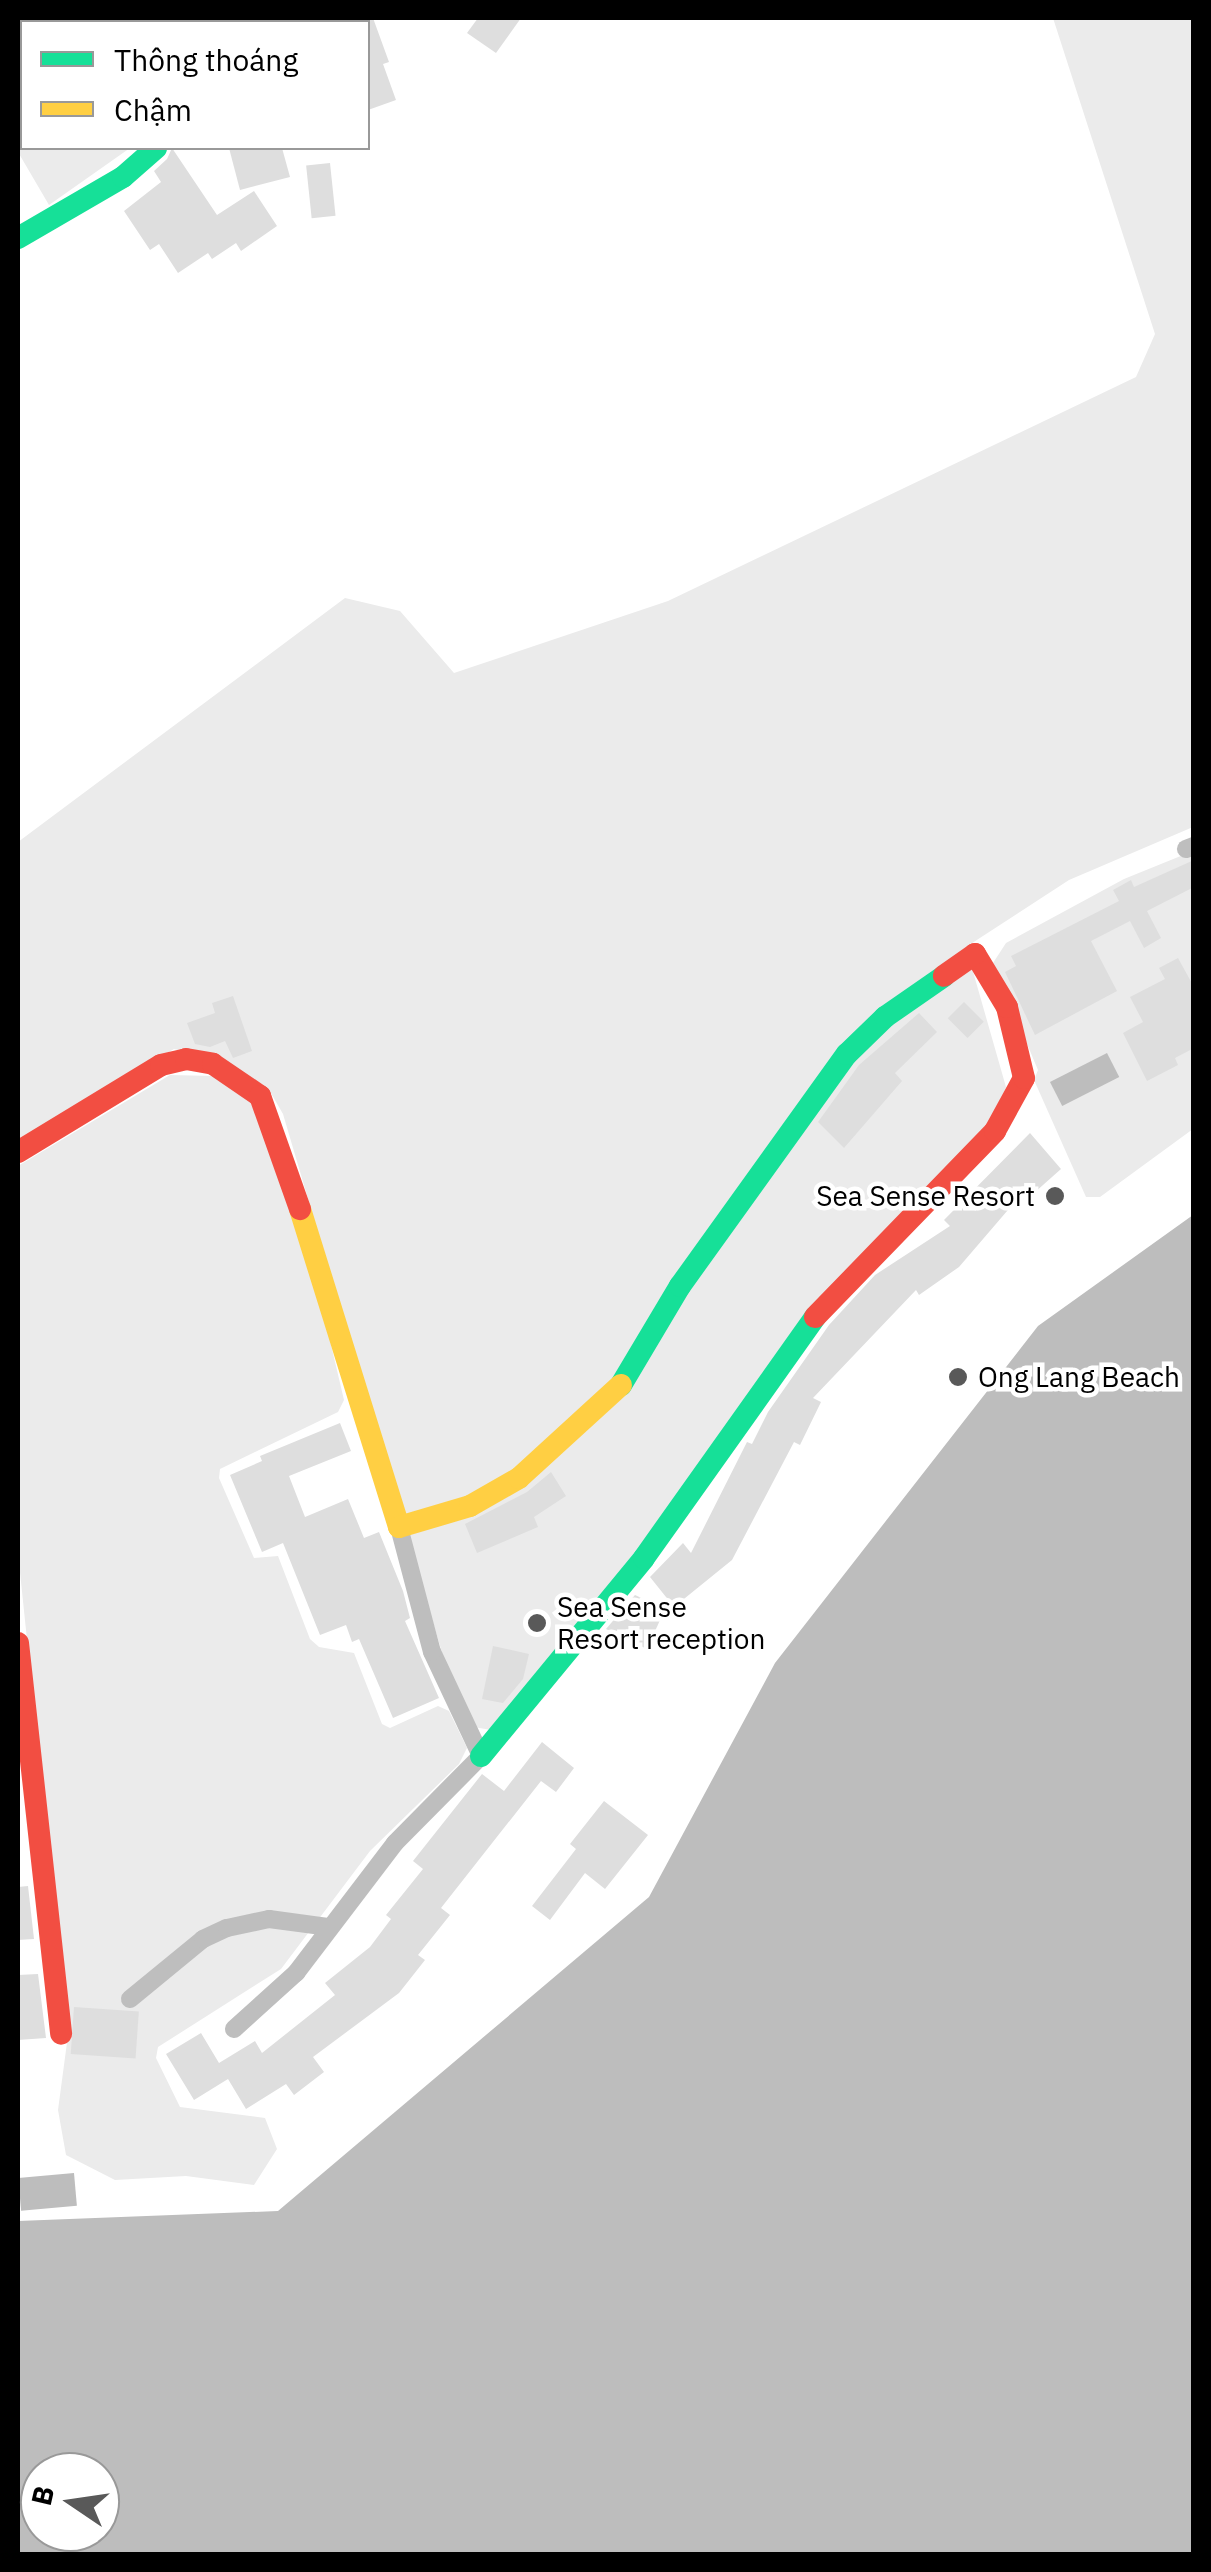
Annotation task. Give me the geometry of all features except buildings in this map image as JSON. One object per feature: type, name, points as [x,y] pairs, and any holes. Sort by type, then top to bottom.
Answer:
[{"type":"street","points":[[18,238],[123,177],[154,150]]},
{"type":"street","points":[[234,2030],[296,1973],[395,1842],[481,1756],[644,1558],[827,1300],[969,1158],[1012,1106],[1024,1078],[1006,1007],[975,954],[885,1017],[846,1054],[680,1286],[616,1394],[519,1478],[470,1506],[398,1527]]},
{"type":"street","points":[[18,1152],[162,1065],[186,1059],[213,1064],[260,1096],[318,1258],[432,1652],[481,1756]]},
{"type":"street","points":[[18,1643],[61,2034]]},
{"type":"street","points":[[130,1999],[203,1939],[226,1928],[269,1919],[329,1927]]},
{"type":"shaded area","points":[[18,18],[273,18],[20,20],[20,150],[127,150],[49,205],[18,152]]},
{"type":"shaded area","points":[[1053,18],[1193,18],[1193,827],[1069,880],[966,947],[1006,1087],[991,1123],[884,1235],[641,1552],[491,1730],[474,1727],[451,1683],[283,1114],[268,1088],[213,1057],[174,1049],[18,1140],[18,842],[345,598],[400,611],[454,673],[668,601],[1136,377],[1155,334]]},
{"type":"shaded area","points":[[1193,851],[1193,1129],[1100,1197],[1086,1197],[1034,1080],[1038,1070],[993,963],[1006,943],[1124,879]]},
{"type":"shaded area","points":[[1107,1053],[1119,1077],[1062,1106],[1050,1082]]},
{"type":"shaded area","points":[[170,1075],[214,1076],[250,1101],[270,1142],[324,1315],[344,1400],[338,1412],[220,1469],[219,1478],[254,1558],[278,1556],[310,1639],[319,1647],[354,1653],[382,1724],[390,1728],[438,1706],[449,1711],[467,1748],[459,1764],[370,1851],[281,1969],[158,2047],[156,2058],[180,2107],[265,2118],[277,2149],[254,2185],[186,2176],[115,2180],[66,2155],[58,2110],[68,2035],[18,1553],[18,1166]]},
{"type":"shaded area","points":[[1193,1215],[1193,2554],[18,2554],[18,2221],[278,2211],[649,1897],[775,1663],[1038,1326]]},
{"type":"shaded area","points":[[74,2173],[77,2206],[21,2211],[18,2178]]},
{"type":"traffic: fast","points":[[18,238],[123,177],[154,150]]},
{"type":"traffic: fast","points":[[621,1385],[680,1286],[847,1054],[885,1017],[944,976]]},
{"type":"traffic: fast","points":[[481,1756],[644,1558],[815,1317]]},
{"type":"traffic: slow","points":[[300,1209],[399,1527],[470,1506],[519,1478],[621,1385]]},
{"type":"traffic: jam","points":[[815,1317],[995,1131],[1024,1078],[1007,1007],[975,954],[944,976]]},
{"type":"traffic: jam","points":[[18,1152],[161,1065],[186,1059],[213,1064],[260,1096],[300,1209]]},
{"type":"traffic: jam","points":[[18,1643],[61,2034]]},
{"type":"place","name":"Sea Sense Resort","points":[[1055,1196]]},
{"type":"place","name":"Ong Lang Beach","points":[[958,1377]]},
{"type":"place","name":"Sea Sense Resort reception","points":[[537,1623]]}]
